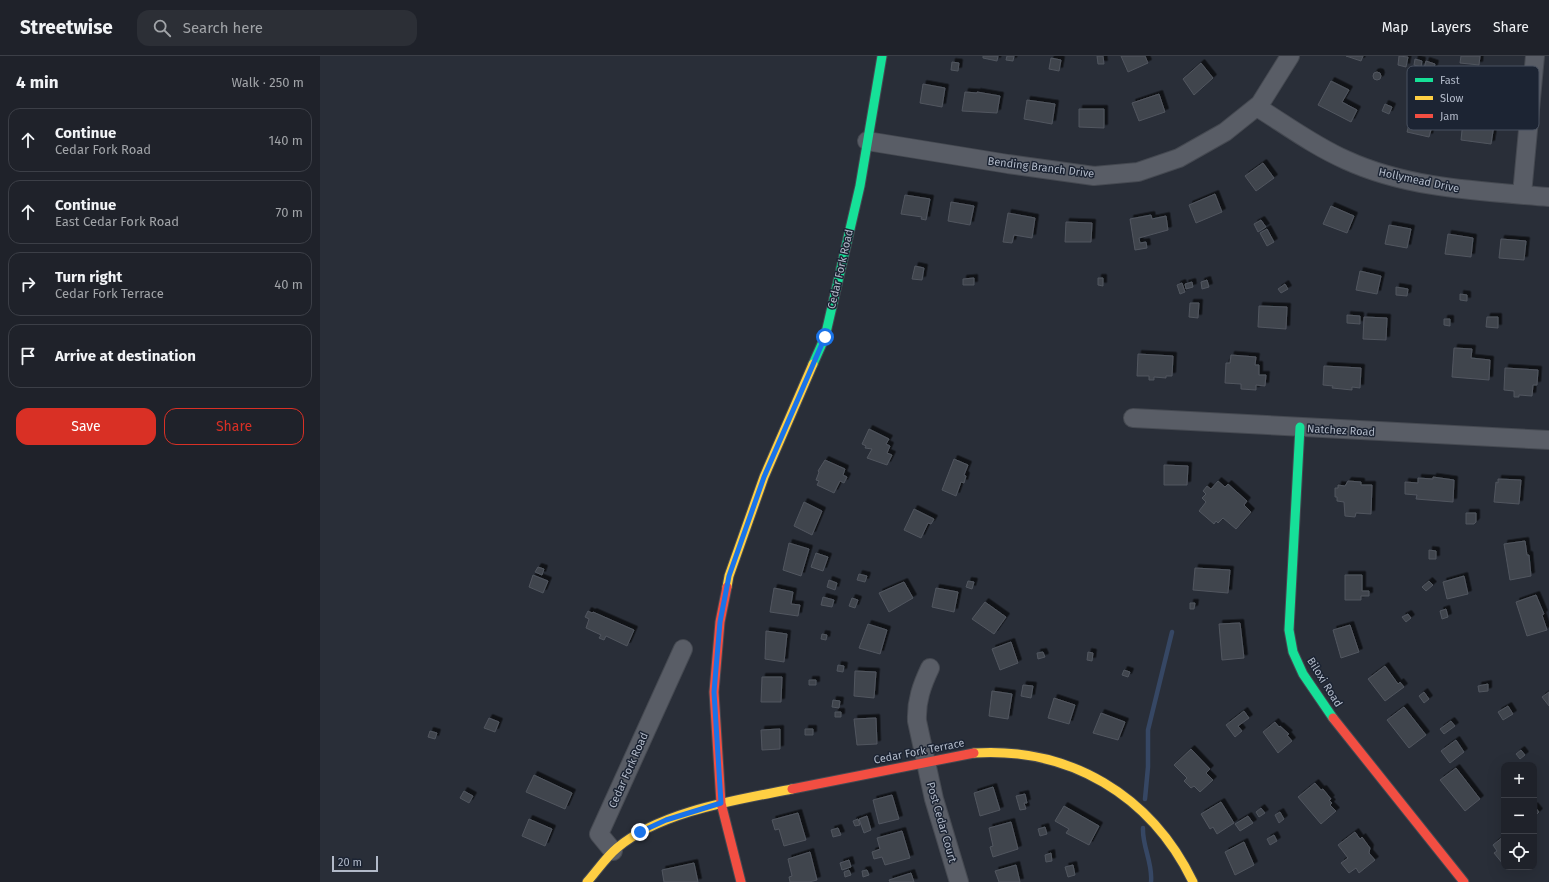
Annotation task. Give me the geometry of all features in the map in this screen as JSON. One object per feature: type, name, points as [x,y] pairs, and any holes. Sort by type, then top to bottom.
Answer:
[{"type":"street","name":"Cedar Fork Road","points":[[741,882],[721,803],[714,692],[719,634],[729,576],[761,484],[825,337],[860,186],[882,56]]},
{"type":"street","name":"Bending Branch Drive","points":[[867,141],[1008,164],[1094,176],[1138,172],[1179,158],[1225,132],[1257,107],[1290,56]]},
{"type":"street","points":[[1535,66],[1536,56]]},
{"type":"street","name":"Hollymead Drive","points":[[1257,107],[1316,144],[1346,160],[1387,175],[1450,188],[1549,197]]},
{"type":"street","points":[[1522,194],[1528,130]]},
{"type":"street","name":"Natchez Road","points":[[1133,418],[1549,440]]},
{"type":"street","name":"Biloxi Road","points":[[1300,428],[1293,521],[1289,630],[1293,652],[1303,674],[1327,710],[1464,882]]},
{"type":"street","name":"Cedar Fork Road","points":[[613,851],[599,834],[683,649]]},
{"type":"street","name":"Post Cedar Court","points":[[930,668],[920,692],[916,710],[920,740],[934,799],[959,882]]},
{"type":"street","name":"Cedar Fork Terrace","points":[[613,851],[640,832],[666,820],[721,803],[963,754],[1000,752],[1039,757],[1094,777],[1121,794],[1151,819],[1168,839],[1193,882]]},
{"type":"street","points":[[587,882],[613,851]]},
{"type":"building","points":[[983,56],[998,56],[997,61],[983,58]]},
{"type":"building","points":[[1007,56],[1014,56],[1013,61],[1006,60]]},
{"type":"building","points":[[1097,56],[1103,56],[1104,64],[1098,64]]},
{"type":"building","points":[[1121,56],[1145,56],[1148,63],[1128,72]]},
{"type":"building","points":[[1346,56],[1363,56],[1361,61]]},
{"type":"building","points":[[1399,56],[1408,57],[1406,67],[1398,65]]},
{"type":"building","points":[[1461,56],[1480,56],[1479,65],[1460,63]]},
{"type":"building","points":[[1051,58],[1061,60],[1059,71],[1049,69]]},
{"type":"building","points":[[1415,59],[1422,61],[1421,66],[1414,65]]},
{"type":"building","points":[[1426,61],[1435,64],[1434,66],[1425,66]]},
{"type":"building","points":[[952,62],[959,63],[958,71],[951,70]]},
{"type":"building","points":[[1201,63],[1213,78],[1194,95],[1183,79]]},
{"type":"building","points":[[1377,72],[1380,73],[1380,79],[1377,80],[1374,79],[1373,76],[1374,73]]},
{"type":"building","points":[[1331,81],[1349,90],[1342,102],[1357,110],[1351,122],[1318,105]]},
{"type":"building","points":[[923,84],[945,88],[942,107],[920,103]]},
{"type":"building","points":[[965,92],[977,92],[1000,96],[997,113],[962,111]]},
{"type":"building","points":[[1159,94],[1165,112],[1139,121],[1132,103]]},
{"type":"building","points":[[1027,100],[1055,104],[1052,124],[1024,119]]},
{"type":"building","points":[[1385,104],[1392,107],[1389,114],[1382,111]]},
{"type":"building","points":[[1079,109],[1104,109],[1104,128],[1079,127]]},
{"type":"building","points":[[1408,130],[1431,130],[1429,137],[1407,132]]},
{"type":"building","points":[[1462,130],[1493,130],[1491,144],[1461,140]]},
{"type":"building","points":[[1263,163],[1274,178],[1256,191],[1245,176]]},
{"type":"building","points":[[1215,194],[1222,212],[1196,223],[1189,205]]},
{"type":"building","points":[[905,195],[930,199],[926,220],[921,219],[922,217],[901,214]]},
{"type":"building","points":[[951,202],[974,206],[970,225],[948,221]]},
{"type":"building","points":[[1331,206],[1354,216],[1347,233],[1323,224]]},
{"type":"building","points":[[1008,213],[1035,218],[1032,238],[1014,235],[1012,243],[1003,242]]},
{"type":"building","points":[[1151,215],[1152,219],[1166,216],[1168,230],[1139,238],[1140,243],[1146,242],[1147,248],[1135,250],[1130,219]]},
{"type":"building","points":[[1261,220],[1266,227],[1258,232],[1254,224]]},
{"type":"building","points":[[1066,222],[1092,223],[1091,242],[1065,242]]},
{"type":"building","points":[[1389,225],[1411,229],[1407,248],[1385,244]]},
{"type":"building","points":[[1267,229],[1274,242],[1267,246],[1260,233]]},
{"type":"building","points":[[1448,234],[1473,238],[1471,257],[1445,254]]},
{"type":"building","points":[[1501,239],[1526,241],[1524,260],[1499,258]]},
{"type":"building","points":[[915,266],[924,268],[922,280],[912,279]]},
{"type":"building","points":[[1360,271],[1381,276],[1377,294],[1356,290]]},
{"type":"building","points":[[974,278],[974,285],[963,285],[963,279]]},
{"type":"building","points":[[1098,278],[1103,278],[1103,286],[1098,285]]},
{"type":"building","points":[[1207,280],[1209,287],[1202,289],[1201,282]]},
{"type":"building","points":[[1192,282],[1193,287],[1186,289],[1185,284]]},
{"type":"building","points":[[1182,283],[1185,292],[1180,294],[1177,285]]},
{"type":"building","points":[[1285,284],[1288,289],[1281,293],[1278,289]]},
{"type":"building","points":[[1396,287],[1408,289],[1407,296],[1396,295]]},
{"type":"building","points":[[1460,294],[1467,295],[1467,301],[1460,300]]},
{"type":"building","points":[[1190,303],[1199,303],[1198,318],[1189,317]]},
{"type":"building","points":[[1259,306],[1287,307],[1286,329],[1258,327]]},
{"type":"building","points":[[1347,315],[1360,316],[1360,324],[1347,323]]},
{"type":"building","points":[[1364,317],[1387,318],[1386,340],[1363,339]]},
{"type":"building","points":[[1487,317],[1498,317],[1498,328],[1486,327]]},
{"type":"building","points":[[1444,319],[1450,319],[1450,326],[1444,325]]},
{"type":"building","points":[[1454,348],[1472,349],[1471,358],[1490,360],[1489,380],[1452,377]]},
{"type":"building","points":[[1138,354],[1173,356],[1172,376],[1166,376],[1166,378],[1154,377],[1154,380],[1149,380],[1149,376],[1137,376]]},
{"type":"building","points":[[1231,355],[1256,357],[1255,365],[1259,365],[1259,375],[1266,375],[1265,386],[1256,385],[1256,390],[1241,389],[1241,384],[1225,383],[1226,363],[1230,363]]},
{"type":"building","points":[[1324,366],[1361,368],[1360,388],[1352,387],[1352,390],[1332,388],[1333,386],[1323,385]]},
{"type":"building","points":[[1505,368],[1538,370],[1537,385],[1533,385],[1532,396],[1519,395],[1519,397],[1514,397],[1514,391],[1504,390]]},
{"type":"building","points":[[869,429],[889,439],[886,444],[890,446],[887,453],[892,455],[887,465],[867,458],[872,449],[865,448],[866,446],[862,444]]},
{"type":"building","points":[[954,459],[968,465],[964,475],[966,476],[964,483],[961,482],[956,496],[942,490]]},
{"type":"building","points":[[825,460],[845,469],[843,475],[847,477],[844,483],[840,481],[834,493],[817,485],[819,481],[816,480],[818,471]]},
{"type":"building","points":[[1164,465],[1188,466],[1187,485],[1164,485]]},
{"type":"building","points":[[1433,477],[1454,480],[1453,502],[1416,499],[1417,495],[1405,494],[1405,482],[1418,483],[1418,478],[1433,479]]},
{"type":"building","points":[[1498,479],[1521,480],[1519,504],[1494,502],[1496,482],[1498,483]]},
{"type":"building","points":[[1218,481],[1225,487],[1228,484],[1247,501],[1244,505],[1251,512],[1236,529],[1223,518],[1218,523],[1216,521],[1214,524],[1199,511],[1206,502],[1202,498],[1206,494],[1203,491],[1207,486],[1211,489]]},
{"type":"building","points":[[1348,481],[1361,482],[1361,485],[1372,485],[1371,514],[1356,513],[1355,517],[1345,516],[1344,502],[1337,501],[1337,497],[1335,497],[1335,488],[1338,488],[1338,485],[1345,486]]},
{"type":"building","points":[[804,502],[822,511],[812,535],[794,526]]},
{"type":"building","points":[[914,509],[934,519],[931,524],[928,523],[921,538],[904,530]]},
{"type":"building","points":[[1466,513],[1476,513],[1476,522],[1474,524],[1466,524]]},
{"type":"building","points":[[1525,541],[1527,555],[1529,555],[1531,576],[1510,580],[1504,544]]},
{"type":"building","points":[[789,543],[809,549],[801,576],[783,570]]},
{"type":"building","points":[[1429,550],[1436,551],[1436,559],[1429,559]]},
{"type":"building","points":[[816,553],[828,557],[823,571],[811,567]]},
{"type":"building","points":[[538,567],[544,569],[542,575],[535,572]]},
{"type":"building","points":[[1195,568],[1230,570],[1228,593],[1193,590]]},
{"type":"building","points":[[859,574],[867,576],[865,582],[857,580]]},
{"type":"building","points":[[533,575],[548,581],[543,593],[529,587]]},
{"type":"building","points":[[1345,575],[1362,575],[1362,591],[1369,591],[1369,596],[1361,596],[1361,600],[1345,600]]},
{"type":"building","points":[[1464,576],[1468,594],[1447,599],[1443,582]]},
{"type":"building","points":[[829,580],[837,583],[835,590],[827,587]]},
{"type":"building","points":[[968,581],[974,582],[972,589],[966,587]]},
{"type":"building","points":[[1429,581],[1433,585],[1426,591],[1422,587]]},
{"type":"building","points":[[904,582],[913,598],[889,612],[879,593]]},
{"type":"building","points":[[774,588],[793,592],[791,604],[800,605],[798,616],[770,612]]},
{"type":"building","points":[[936,588],[958,592],[954,612],[932,607]]},
{"type":"building","points":[[1536,595],[1544,614],[1542,615],[1547,630],[1527,636],[1516,602]]},
{"type":"building","points":[[823,597],[834,600],[832,607],[821,605]]},
{"type":"building","points":[[852,598],[858,600],[855,608],[849,606]]},
{"type":"building","points":[[985,602],[1006,617],[994,634],[972,619]]},
{"type":"building","points":[[1190,603],[1195,603],[1194,609],[1190,609]]},
{"type":"building","points":[[1446,609],[1448,617],[1442,619],[1440,611]]},
{"type":"building","points":[[588,611],[634,630],[627,646],[606,636],[604,640],[599,638],[601,635],[586,628],[589,619],[585,617]]},
{"type":"building","points":[[1408,614],[1411,618],[1406,622],[1402,617]]},
{"type":"building","points":[[1240,623],[1244,658],[1222,660],[1219,624]]},
{"type":"building","points":[[868,624],[887,630],[880,654],[859,648]]},
{"type":"building","points":[[1350,625],[1359,652],[1341,658],[1333,630]]},
{"type":"building","points":[[766,631],[787,634],[784,662],[765,659]]},
{"type":"building","points":[[822,634],[827,635],[826,640],[821,639]]},
{"type":"building","points":[[1011,642],[1018,663],[1000,670],[992,649]]},
{"type":"building","points":[[1043,652],[1045,657],[1038,659],[1037,653]]},
{"type":"building","points":[[1088,652],[1093,653],[1092,661],[1087,660]]},
{"type":"building","points":[[838,665],[844,666],[843,672],[837,671]]},
{"type":"building","points":[[1385,666],[1398,684],[1400,682],[1404,687],[1385,701],[1368,679]]},
{"type":"building","points":[[1124,670],[1130,672],[1128,677],[1122,675]]},
{"type":"building","points":[[855,671],[876,672],[874,698],[854,696]]},
{"type":"building","points":[[762,677],[782,677],[781,702],[761,702]]},
{"type":"building","points":[[809,680],[816,680],[816,685],[809,685]]},
{"type":"building","points":[[1488,684],[1488,691],[1479,692],[1478,686]]},
{"type":"building","points":[[1023,685],[1033,686],[1031,698],[1021,696]]},
{"type":"building","points":[[992,691],[1012,694],[1008,719],[989,716]]},
{"type":"building","points":[[1424,692],[1429,699],[1424,703],[1419,696]]},
{"type":"building","points":[[1549,692],[1549,706],[1542,697]]},
{"type":"building","points":[[1054,698],[1075,705],[1069,724],[1048,718]]},
{"type":"building","points":[[833,700],[840,701],[839,708],[832,707]]},
{"type":"building","points":[[1508,706],[1513,714],[1503,720],[1498,712]]},
{"type":"building","points":[[1404,707],[1426,735],[1409,748],[1387,720]]},
{"type":"building","points":[[1244,711],[1249,718],[1238,726],[1242,731],[1235,737],[1226,725]]},
{"type":"building","points":[[835,712],[841,712],[841,717],[835,717]]},
{"type":"building","points":[[1101,713],[1125,722],[1118,740],[1093,733]]},
{"type":"building","points":[[489,718],[499,722],[495,732],[484,728]]},
{"type":"building","points":[[876,718],[877,744],[857,745],[854,719]]},
{"type":"building","points":[[1451,721],[1455,726],[1444,734],[1440,729]]},
{"type":"building","points":[[1275,722],[1289,734],[1287,735],[1292,741],[1278,753],[1263,732]]},
{"type":"building","points":[[780,729],[780,749],[762,750],[761,730]]},
{"type":"building","points":[[805,729],[813,729],[813,735],[805,735]]},
{"type":"building","points":[[430,731],[437,733],[435,739],[428,737]]},
{"type":"building","points":[[1456,740],[1464,752],[1450,763],[1441,751]]},
{"type":"building","points":[[1191,749],[1210,769],[1206,773],[1213,780],[1200,792],[1194,786],[1191,788],[1184,781],[1187,778],[1174,765]]},
{"type":"building","points":[[1521,750],[1525,755],[1520,759],[1516,754]]},
{"type":"building","points":[[1456,768],[1480,799],[1465,811],[1440,780]]},
{"type":"building","points":[[534,775],[572,793],[565,809],[526,792]]},
{"type":"building","points":[[1315,783],[1321,790],[1323,789],[1331,799],[1329,800],[1332,803],[1330,805],[1336,811],[1321,824],[1298,797]]},
{"type":"building","points":[[993,787],[1000,810],[980,816],[974,793]]},
{"type":"building","points":[[464,791],[473,796],[469,803],[460,798]]},
{"type":"building","points":[[1025,794],[1027,803],[1024,803],[1026,809],[1020,810],[1016,796]]},
{"type":"building","points":[[892,795],[899,819],[879,824],[873,800]]},
{"type":"building","points":[[1221,802],[1234,823],[1217,834],[1213,827],[1210,829],[1201,814]]},
{"type":"building","points":[[1064,806],[1099,826],[1089,845],[1066,833],[1069,829],[1055,821]]},
{"type":"building","points":[[1261,808],[1265,813],[1259,817],[1256,812]]},
{"type":"building","points":[[1280,812],[1284,819],[1279,823],[1275,815]]},
{"type":"building","points":[[798,813],[806,840],[784,846],[779,829],[775,830],[772,820]]},
{"type":"building","points":[[867,816],[871,830],[864,833],[859,819]]},
{"type":"building","points":[[1248,816],[1253,823],[1240,831],[1235,824]]},
{"type":"building","points":[[529,819],[552,829],[545,846],[522,836]]},
{"type":"building","points":[[858,819],[860,825],[855,826],[853,821]]},
{"type":"building","points":[[1011,822],[1018,849],[993,857],[990,847],[993,846],[989,828]]},
{"type":"building","points":[[1045,827],[1047,834],[1040,836],[1038,829]]},
{"type":"building","points":[[838,828],[841,835],[833,837],[831,830]]},
{"type":"building","points":[[902,831],[910,858],[885,865],[882,857],[874,859],[872,852],[880,849],[877,838]]},
{"type":"building","points":[[1355,832],[1360,839],[1362,837],[1370,848],[1369,853],[1375,860],[1359,873],[1356,868],[1349,873],[1341,863],[1348,858],[1338,845]]},
{"type":"building","points":[[1274,835],[1277,841],[1270,845],[1267,839]]},
{"type":"building","points":[[1501,838],[1501,862],[1494,853],[1497,851],[1493,845]]},
{"type":"building","points":[[1244,842],[1254,865],[1235,875],[1225,852]]},
{"type":"building","points":[[810,852],[817,880],[809,882],[790,882],[789,877],[792,876],[788,859]]},
{"type":"building","points":[[1051,853],[1052,861],[1046,862],[1045,855]]},
{"type":"building","points":[[849,860],[851,867],[842,870],[840,863]]},
{"type":"building","points":[[694,863],[698,882],[664,882],[662,870]]},
{"type":"building","points":[[1016,865],[1020,882],[999,882],[995,871]]},
{"type":"building","points":[[1073,865],[1075,875],[1068,877],[1065,867]]},
{"type":"building","points":[[849,870],[851,875],[845,877],[844,872]]},
{"type":"building","points":[[867,870],[869,875],[863,877],[862,871]]},
{"type":"building","points":[[911,873],[914,882],[890,882],[889,880]]},
{"type":"waterway","points":[[1145,799],[1148,767],[1148,730],[1172,632]]},
{"type":"waterway","points":[[1143,828],[1151,882]]},
{"type":"traffic: fast","points":[[813,364],[825,337],[860,186],[882,56]]},
{"type":"traffic: fast","points":[[1300,427],[1289,630],[1293,652],[1303,674],[1333,718]]},
{"type":"traffic: slow","points":[[727,587],[729,576],[764,477],[813,364]]},
{"type":"traffic: slow","points":[[974,753],[1009,753],[1043,758],[1074,768],[1104,783],[1131,801],[1155,824],[1175,851],[1193,882]]},
{"type":"traffic: slow","points":[[587,882],[617,848],[635,835],[655,825],[700,809],[792,789]]},
{"type":"traffic: jam","points":[[727,587],[720,622],[714,692],[721,803],[741,882]]},
{"type":"traffic: jam","points":[[1333,718],[1464,882]]},
{"type":"traffic: jam","points":[[792,789],[974,753]]},
{"type":"route","points":[[640,832],[666,820],[721,803],[714,692],[720,622],[729,576],[764,477],[825,337]]}]
